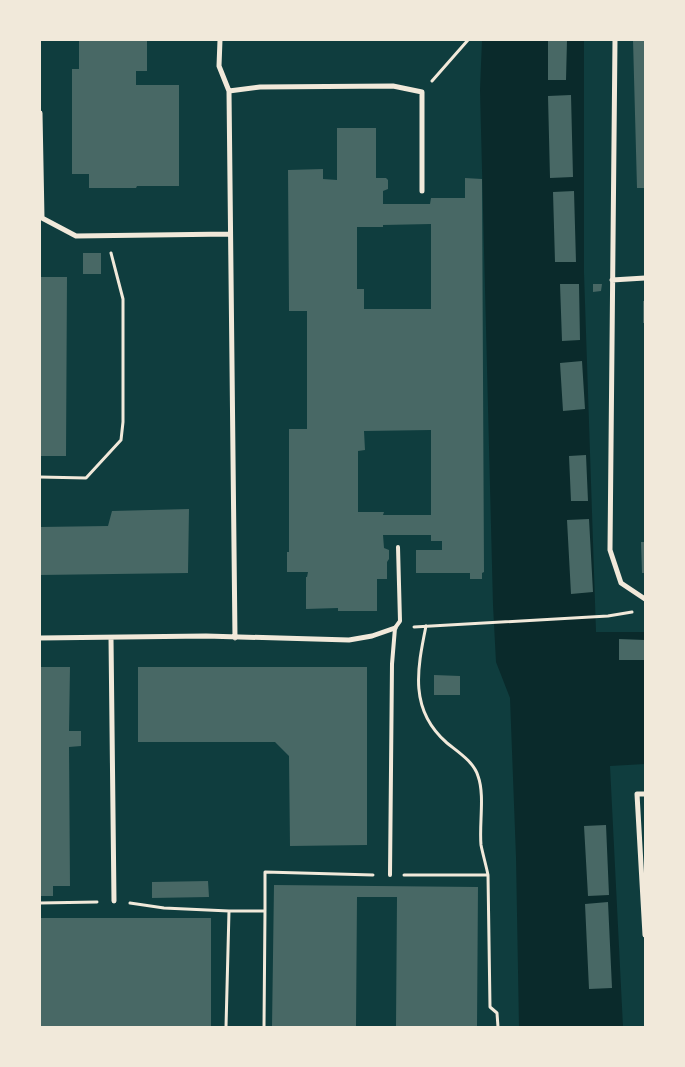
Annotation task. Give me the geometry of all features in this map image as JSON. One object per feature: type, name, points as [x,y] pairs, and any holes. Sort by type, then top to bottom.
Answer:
[{"type":"street","points":[[220,40],[220,66],[228,91],[235,638]]},
{"type":"street","points":[[615,40],[610,550],[621,583],[645,599]]},
{"type":"street","points":[[228,91],[260,87],[393,86],[422,92],[422,190]]},
{"type":"street","points":[[40,113],[41,218],[76,236],[230,234]]},
{"type":"street","points":[[612,280],[645,278]]},
{"type":"street","points":[[40,638],[206,636],[349,640],[372,636],[396,628]]},
{"type":"street","points":[[112,638],[114,901]]},
{"type":"street","points":[[645,794],[637,794],[645,935]]},
{"type":"lane","points":[[390,875],[392,664],[396,628],[400,621],[398,547]]},
{"type":"path","points":[[422,92],[468,40]]},
{"type":"path","points":[[40,477],[86,478],[121,440],[123,422],[123,299],[107,235]]},
{"type":"path","points":[[396,628],[608,616],[641,610]]},
{"type":"path","points":[[426,626],[418,662],[419,697],[423,710],[429,722],[445,741],[475,769],[480,787],[481,845],[488,875],[490,1007],[498,1013],[498,1027]]},
{"type":"path","points":[[264,1027],[265,872],[488,875]]},
{"type":"path","points":[[40,903],[114,901],[164,908],[265,911]]},
{"type":"path","points":[[226,1027],[229,910]]},
{"type":"water","points":[[482,40],[584,40],[584,273],[596,632],[645,632],[645,764],[610,766],[623,1027],[519,1027],[516,857],[510,698],[496,662],[493,605],[480,90]]},
{"type":"building","points":[[79,40],[147,40],[147,71],[136,71],[136,85],[179,85],[179,186],[89,188],[89,174],[72,174],[72,69],[79,69]]},
{"type":"building","points":[[548,40],[567,40],[566,80],[548,80]]},
{"type":"building","points":[[633,40],[645,40],[645,188],[637,188]]},
{"type":"building","points":[[571,95],[573,177],[550,178],[548,96]]},
{"type":"building","points":[[337,128],[376,128],[376,178],[386,178],[388,180],[388,189],[383,191],[383,204],[430,204],[431,198],[465,198],[465,178],[482,179],[484,572],[482,573],[482,579],[470,579],[470,573],[416,573],[416,550],[442,550],[442,541],[431,541],[431,535],[383,535],[384,548],[389,550],[389,559],[387,562],[387,579],[377,579],[377,611],[338,611],[338,608],[306,609],[306,577],[308,572],[287,572],[287,552],[289,552],[289,429],[307,429],[307,311],[289,311],[288,170],[323,169],[323,179],[337,180]],"holes":[[[431,224],[431,309],[364,309],[364,289],[357,289],[357,227]],[[431,430],[431,515],[383,515],[384,512],[358,512],[358,451],[365,450],[364,431]]]},
{"type":"building","points":[[574,191],[576,262],[555,262],[553,192]]},
{"type":"building","points":[[83,253],[101,253],[101,274],[83,274]]},
{"type":"building","points":[[40,277],[67,277],[66,456],[40,456]]},
{"type":"building","points":[[560,284],[579,284],[580,340],[562,341]]},
{"type":"building","points":[[593,284],[602,284],[601,291],[593,292]]},
{"type":"building","points":[[643,301],[645,301],[645,323],[643,323]]},
{"type":"building","points":[[582,361],[585,409],[563,411],[560,363]]},
{"type":"building","points":[[586,455],[588,501],[571,501],[569,456]]},
{"type":"building","points":[[189,509],[188,573],[40,575],[40,527],[108,526],[112,511]]},
{"type":"building","points":[[589,519],[593,592],[571,594],[567,520]]},
{"type":"building","points":[[641,542],[645,542],[645,573],[642,573]]},
{"type":"building","points":[[619,639],[645,640],[645,660],[619,660]]},
{"type":"building","points":[[40,667],[70,667],[69,731],[81,731],[81,746],[69,747],[70,886],[53,886],[53,896],[40,896]]},
{"type":"building","points":[[138,667],[367,667],[367,845],[290,846],[289,756],[275,742],[138,742]]},
{"type":"building","points":[[434,675],[460,676],[460,695],[434,695]]},
{"type":"building","points":[[606,825],[609,895],[588,896],[584,826]]},
{"type":"building","points":[[208,881],[209,897],[152,898],[152,882]]},
{"type":"building","points":[[274,885],[478,887],[477,1027],[396,1027],[397,897],[357,897],[356,1027],[272,1027]]},
{"type":"building","points":[[608,902],[612,988],[589,989],[585,904]]},
{"type":"building","points":[[40,918],[211,918],[211,1027],[40,1027]]}]
